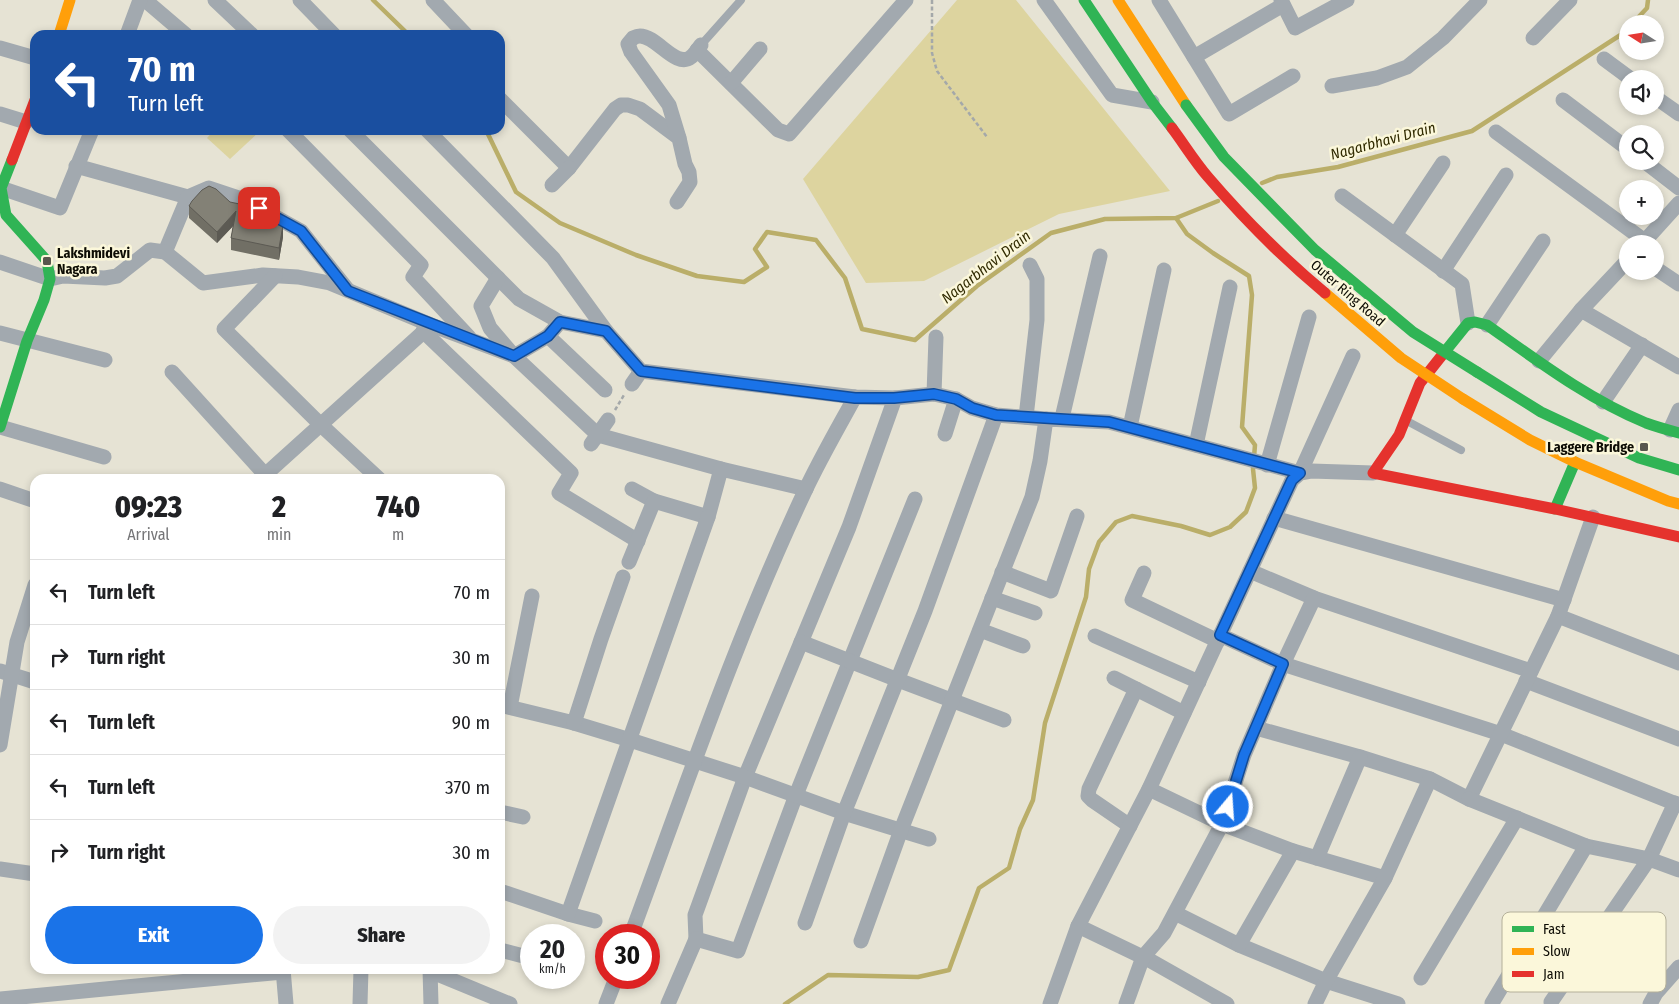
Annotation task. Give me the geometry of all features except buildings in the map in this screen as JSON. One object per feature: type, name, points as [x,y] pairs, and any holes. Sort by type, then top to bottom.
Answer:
[{"type":"main road","points":[[60,30],[70,0]]},
{"type":"main road","name":"Outer Ring Road","points":[[1084,0],[1152,102],[1207,176],[1244,217],[1296,268],[1401,358],[1530,440],[1575,462],[1679,504]]},
{"type":"main road","name":"Outer Ring Road","points":[[1118,0],[1186,105],[1224,157],[1315,250],[1413,332],[1541,412],[1640,458],[1679,470]]},
{"type":"main road","points":[[0,427],[27,341],[44,300],[50,278],[47,261],[6,215],[2,205],[1,188],[30,112]]},
{"type":"main road","points":[[1674,431],[1647,423],[1602,402],[1557,375],[1487,325],[1475,322],[1468,323],[1420,383],[1399,435],[1373,473],[1593,517],[1679,537]]},
{"type":"main road","points":[[1554,509],[1575,462]]},
{"type":"street","points":[[130,30],[140,0]]},
{"type":"street","points":[[145,0],[180,30]]},
{"type":"street","points":[[215,0],[247,30]]},
{"type":"street","points":[[300,0],[329,30]]},
{"type":"street","points":[[433,0],[461,30]]},
{"type":"street","points":[[677,202],[690,182],[689,172],[685,164],[669,105],[631,52],[628,44],[633,38],[641,36],[654,41],[678,59],[686,60],[692,57],[699,48],[731,84],[778,130],[789,134],[906,0]]},
{"type":"street","points":[[1044,0],[1112,95],[1152,102]]},
{"type":"street","points":[[1159,0],[1229,114],[1292,76]]},
{"type":"street","points":[[1194,57],[1282,2],[1295,28],[1347,0]]},
{"type":"street","points":[[1332,86],[1377,78],[1408,66],[1443,38],[1480,0]]},
{"type":"street","points":[[1533,38],[1570,0]]},
{"type":"street","points":[[0,48],[30,57]]},
{"type":"street","points":[[731,84],[760,49]]},
{"type":"street","points":[[1604,59],[1619,70]]},
{"type":"street","points":[[1563,100],[1619,142]]},
{"type":"street","points":[[1664,103],[1679,114]]},
{"type":"street","points":[[505,104],[569,168]]},
{"type":"street","points":[[552,185],[569,168],[615,109],[621,105],[640,109],[679,138]]},
{"type":"street","points":[[0,114],[26,122]]},
{"type":"street","points":[[1496,132],[1635,235]]},
{"type":"street","points":[[1,188],[60,208],[90,135]]},
{"type":"street","points":[[293,135],[421,266],[413,277],[472,340]]},
{"type":"street","points":[[355,135],[519,299],[560,322],[606,331]]},
{"type":"street","points":[[432,135],[553,258],[606,331],[641,371],[855,398],[894,398],[934,394],[956,399],[972,408],[996,415],[1109,422],[1300,473],[1311,471],[1373,473]]},
{"type":"street","points":[[1395,236],[1443,163]]},
{"type":"street","points":[[76,166],[188,196],[209,188],[246,200],[301,231],[348,291]]},
{"type":"street","points":[[1656,170],[1679,188]]},
{"type":"street","points":[[1443,271],[1506,176]]},
{"type":"street","points":[[165,252],[188,196]]},
{"type":"street","points":[[1342,196],[1462,284],[1468,323]]},
{"type":"street","points":[[1650,235],[1679,203]]},
{"type":"street","points":[[1487,325],[1543,241]]},
{"type":"street","points":[[0,262],[50,278],[64,276],[117,276],[150,250],[165,252],[203,283],[275,276],[298,277],[330,283],[427,328],[472,340],[514,356]]},
{"type":"street","points":[[1062,418],[1100,256]]},
{"type":"street","points":[[1026,417],[1037,320],[1037,280],[1030,265]]},
{"type":"street","points":[[1130,427],[1164,270]]},
{"type":"street","points":[[1539,361],[1581,310],[1619,270]]},
{"type":"street","points":[[1664,274],[1679,284]]},
{"type":"street","points":[[275,276],[224,329],[320,425],[374,474]]},
{"type":"street","points":[[498,278],[480,306],[490,328],[514,356],[595,440],[806,489]]},
{"type":"street","points":[[1196,445],[1230,287]]},
{"type":"street","points":[[1581,310],[1679,367]]},
{"type":"street","points":[[1266,464],[1309,317]]},
{"type":"street","points":[[514,356],[548,336],[560,322]]},
{"type":"street","points":[[271,474],[320,425],[427,328]]},
{"type":"street","points":[[427,328],[571,473],[559,494],[638,540]]},
{"type":"street","points":[[0,333],[106,360]]},
{"type":"street","points":[[548,336],[605,390]]},
{"type":"street","points":[[934,394],[936,337]]},
{"type":"street","points":[[1602,402],[1642,345]]},
{"type":"street","points":[[1050,1004],[1078,926],[1149,789],[1274,518],[1292,480],[1300,473],[1353,356]]},
{"type":"street","points":[[632,384],[641,371]]},
{"type":"street","points":[[172,372],[265,474]]},
{"type":"street","points":[[635,924],[695,762],[769,573],[806,489],[855,398]]},
{"type":"street","points":[[668,1004],[696,939],[695,915],[745,777],[849,527],[894,398]]},
{"type":"street","points":[[945,434],[956,399]]},
{"type":"street","points":[[1674,431],[1679,410]]},
{"type":"street","points":[[805,923],[844,812],[925,611],[996,415]]},
{"type":"street","points":[[861,941],[901,830],[1032,497],[1040,461],[1046,419]]},
{"type":"street","points":[[595,440],[608,420]]},
{"type":"street","points":[[0,427],[104,457]]},
{"type":"street","points":[[568,914],[708,517],[722,469]]},
{"type":"street","points":[[0,489],[30,498]]},
{"type":"street","points":[[632,489],[654,501],[708,517]]},
{"type":"street","points":[[696,939],[738,951],[796,795],[915,499]]},
{"type":"street","points":[[629,562],[654,501]]},
{"type":"street","points":[[1002,572],[1051,591],[1077,516]]},
{"type":"street","points":[[1469,799],[1558,616],[1593,517]]},
{"type":"street","points":[[1274,518],[1564,600]]},
{"type":"street","points":[[1250,571],[1314,598],[1529,676],[1679,739]]},
{"type":"street","points":[[1144,572],[1132,600],[1219,638],[1283,664],[1500,734],[1677,804],[1649,859],[1613,912]]},
{"type":"street","points":[[574,723],[623,577]]},
{"type":"street","points":[[532,596],[505,706],[574,723],[630,740],[929,839]]},
{"type":"street","points":[[992,598],[1035,613]]},
{"type":"street","points":[[1126,1004],[1143,958],[1164,933],[1222,824],[1244,755],[1314,598]]},
{"type":"street","points":[[0,745],[5,673],[30,600]]},
{"type":"street","points":[[1558,616],[1679,663]]},
{"type":"street","points":[[980,630],[1023,646]]},
{"type":"street","points":[[1095,636],[1198,682]]},
{"type":"street","points":[[801,642],[1004,720]]},
{"type":"street","points":[[5,673],[30,680]]},
{"type":"street","points":[[1114,678],[1184,713]]},
{"type":"street","points":[[1130,826],[1088,796],[1089,789],[1136,689]]},
{"type":"street","points":[[1256,728],[1430,779],[1469,799],[1586,846],[1649,859],[1679,870]]},
{"type":"street","points":[[1317,858],[1360,757]]},
{"type":"street","points":[[1315,1004],[1326,981],[1385,878],[1430,779]]},
{"type":"street","points":[[1149,789],[1222,824],[1293,851],[1385,878]]},
{"type":"street","points":[[505,813],[522,818]]},
{"type":"street","points":[[1421,978],[1517,818]]},
{"type":"street","points":[[1546,912],[1586,846]]},
{"type":"street","points":[[1239,945],[1293,851]]},
{"type":"street","points":[[0,869],[30,873]]},
{"type":"street","points":[[505,893],[595,921]]},
{"type":"street","points":[[1175,913],[1239,945],[1326,981],[1398,1004]]},
{"type":"street","points":[[1078,926],[1143,958],[1201,997],[1228,1004]]},
{"type":"street","points":[[505,951],[520,955]]},
{"type":"street","points":[[1666,982],[1679,967]]},
{"type":"street","points":[[0,999],[244,974]]},
{"type":"street","points":[[283,974],[286,1004]]},
{"type":"street","points":[[360,1004],[361,974]]},
{"type":"street","points":[[430,974],[431,1004]]},
{"type":"street","points":[[439,974],[508,1004]]},
{"type":"street","points":[[1492,1003],[1502,986]]},
{"type":"street","points":[[606,1004],[612,989]]},
{"type":"street","points":[[1551,1002],[1558,992]]},
{"type":"street","points":[[1650,1004],[1657,992]]},
{"type":"lane","points":[[699,48],[741,0]]},
{"type":"lane","points":[[1405,420],[1461,450]]},
{"type":"path","points":[[932,0],[932,53],[937,70],[988,137]]},
{"type":"path","points":[[608,420],[632,384]]},
{"type":"shaded area","points":[[957,0],[1016,0],[1170,191],[1059,214],[924,281],[866,283],[803,179]]},
{"type":"shaded area","points":[[210,135],[256,135],[230,159],[207,138]]},
{"type":"waterway","name":"Nagarbhavi Drain","points":[[373,0],[404,30]]},
{"type":"waterway","name":"Nagarbhavi Drain","points":[[1640,15],[1647,8],[1648,0]]},
{"type":"waterway","name":"Nagarbhavi Drain","points":[[1262,183],[1277,177],[1338,167],[1472,131],[1619,36]]},
{"type":"waterway","name":"Nagarbhavi Drain","points":[[488,135],[516,192],[560,223],[636,255],[697,276],[744,282],[767,267],[755,249],[767,232],[816,240],[845,278],[862,329],[915,340],[977,286],[1051,233],[1105,219],[1176,218],[1218,201]]},
{"type":"waterway","points":[[785,1004],[828,975],[918,977],[949,970],[979,888],[1009,868],[1020,829],[1033,800],[1045,723],[1086,597],[1089,569],[1099,542],[1116,522],[1132,516],[1181,526],[1210,535],[1230,527],[1246,512],[1255,488],[1253,469],[1255,445],[1242,427],[1252,295],[1249,276],[1187,234],[1176,218]]},
{"type":"traffic: fast","points":[[1084,0],[1152,102],[1172,128]]},
{"type":"traffic: fast","points":[[1186,105],[1224,157],[1315,250],[1413,332],[1477,372]]},
{"type":"traffic: fast","points":[[0,427],[27,341],[44,300],[50,279],[47,261],[6,215],[1,188],[12,160]]},
{"type":"traffic: fast","points":[[1443,354],[1468,323],[1475,322],[1487,325],[1604,403],[1646,423],[1679,433]]},
{"type":"traffic: fast","points":[[1477,372],[1541,412],[1639,458],[1679,470]]},
{"type":"traffic: fast","points":[[1555,509],[1575,462]]},
{"type":"traffic: slow","points":[[61,30],[70,0]]},
{"type":"traffic: slow","points":[[1118,0],[1186,105]]},
{"type":"traffic: slow","points":[[1325,293],[1401,358],[1463,399]]},
{"type":"traffic: slow","points":[[1463,399],[1530,440],[1575,462],[1679,504]]},
{"type":"traffic: jam","points":[[12,160],[30,113]]},
{"type":"traffic: jam","points":[[1172,128],[1203,171],[1236,208],[1264,238],[1325,293]]},
{"type":"traffic: jam","points":[[1443,354],[1420,383],[1399,435],[1373,473],[1555,509],[1679,537]]},
{"type":"place","name":"Lakshmidevi Nagara","points":[[47,261]]},
{"type":"place","name":"Laggere Bridge","points":[[1644,447]]},
{"type":"route","points":[[259,208],[301,231],[348,291],[514,356],[548,336],[560,322],[606,331],[641,371],[855,398],[894,398],[934,394],[956,399],[972,408],[996,415],[1109,422],[1300,473],[1292,480],[1220,635],[1283,664],[1244,755],[1228,807]]}]
